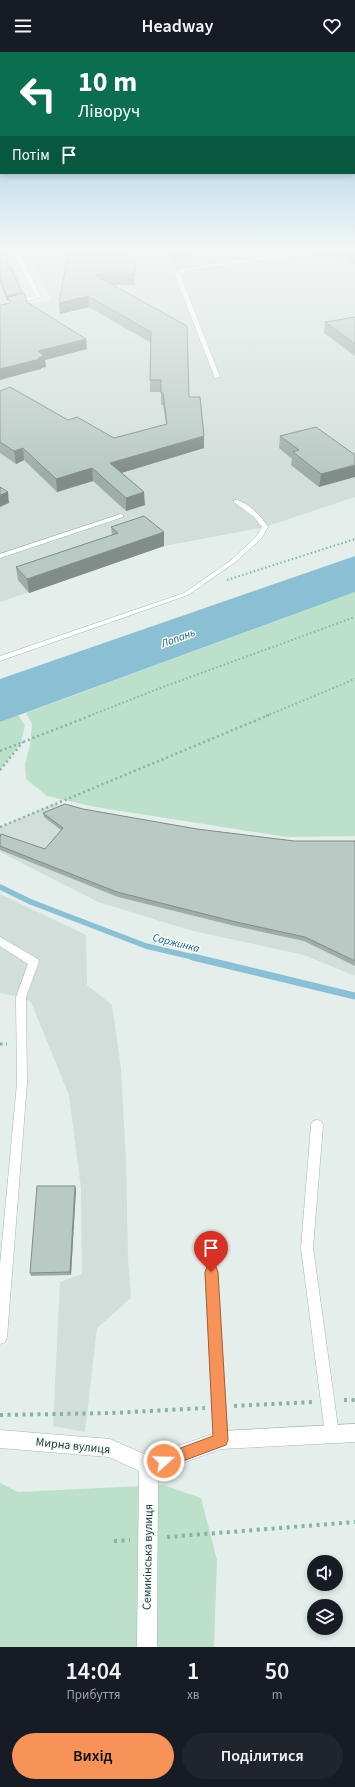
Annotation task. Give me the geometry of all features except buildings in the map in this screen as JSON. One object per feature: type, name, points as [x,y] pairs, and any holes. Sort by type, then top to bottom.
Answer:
[{"type":"street","points":[[196,324],[216,377]]},
{"type":"street","points":[[149,1466],[220,1440],[355,1433]]},
{"type":"street","name":"Мирна вулиця","points":[[0,1438],[110,1448],[149,1466]]},
{"type":"street","name":"Семикінська вулиця","points":[[148,1647],[149,1466]]},
{"type":"lane","points":[[0,659],[186,594],[232,562],[259,538],[265,527],[262,521],[252,512],[236,501]]},
{"type":"lane","points":[[0,556],[121,516]]},
{"type":"lane","points":[[0,941],[34,962],[21,997],[22,1083],[0,1337]]},
{"type":"lane","points":[[317,1125],[307,1248],[332,1434]]},
{"type":"lane","points":[[211,1272],[220,1440]]},
{"type":"path","points":[[223,582],[355,539]]},
{"type":"path","points":[[0,751],[186,678],[355,617]]},
{"type":"path","points":[[0,827],[355,679]]},
{"type":"path","points":[[0,770],[23,742]]},
{"type":"path","points":[[0,1415],[112,1413],[355,1400]]},
{"type":"path","points":[[114,1541],[355,1522]]},
{"type":"shaded area","points":[[0,324],[355,324],[355,497],[265,527],[164,546],[0,602]]},
{"type":"shaded area","points":[[54,804],[186,829],[290,843],[355,842],[355,976],[304,955],[193,931],[98,902],[0,852],[0,827]]},
{"type":"shaded area","points":[[0,894],[86,935],[87,985],[112,1005],[121,1068],[126,1163],[128,1259],[131,1298],[97,1328],[85,1432],[53,1426],[60,1282],[82,1274],[81,1188],[69,1095],[31,1002],[21,997],[0,993]]},
{"type":"green space","points":[[355,592],[355,836],[287,837],[96,807],[47,796],[26,779],[25,764],[30,745],[32,724],[26,713]]},
{"type":"green space","points":[[18,715],[25,725],[21,743],[0,770],[0,722]]},
{"type":"green space","points":[[0,1483],[18,1492],[163,1485],[201,1498],[217,1560],[214,1647],[0,1647]]},
{"type":"water","name":"Лопань","points":[[355,556],[355,592],[0,722],[0,679]]},
{"type":"waterway","name":"Саржинка","points":[[0,887],[31,902],[146,946],[197,958]]},
{"type":"waterway","name":"Саржинка","points":[[193,957],[355,996]]},
{"type":"route","points":[[164,1461],[220,1440],[211,1272]]}]
